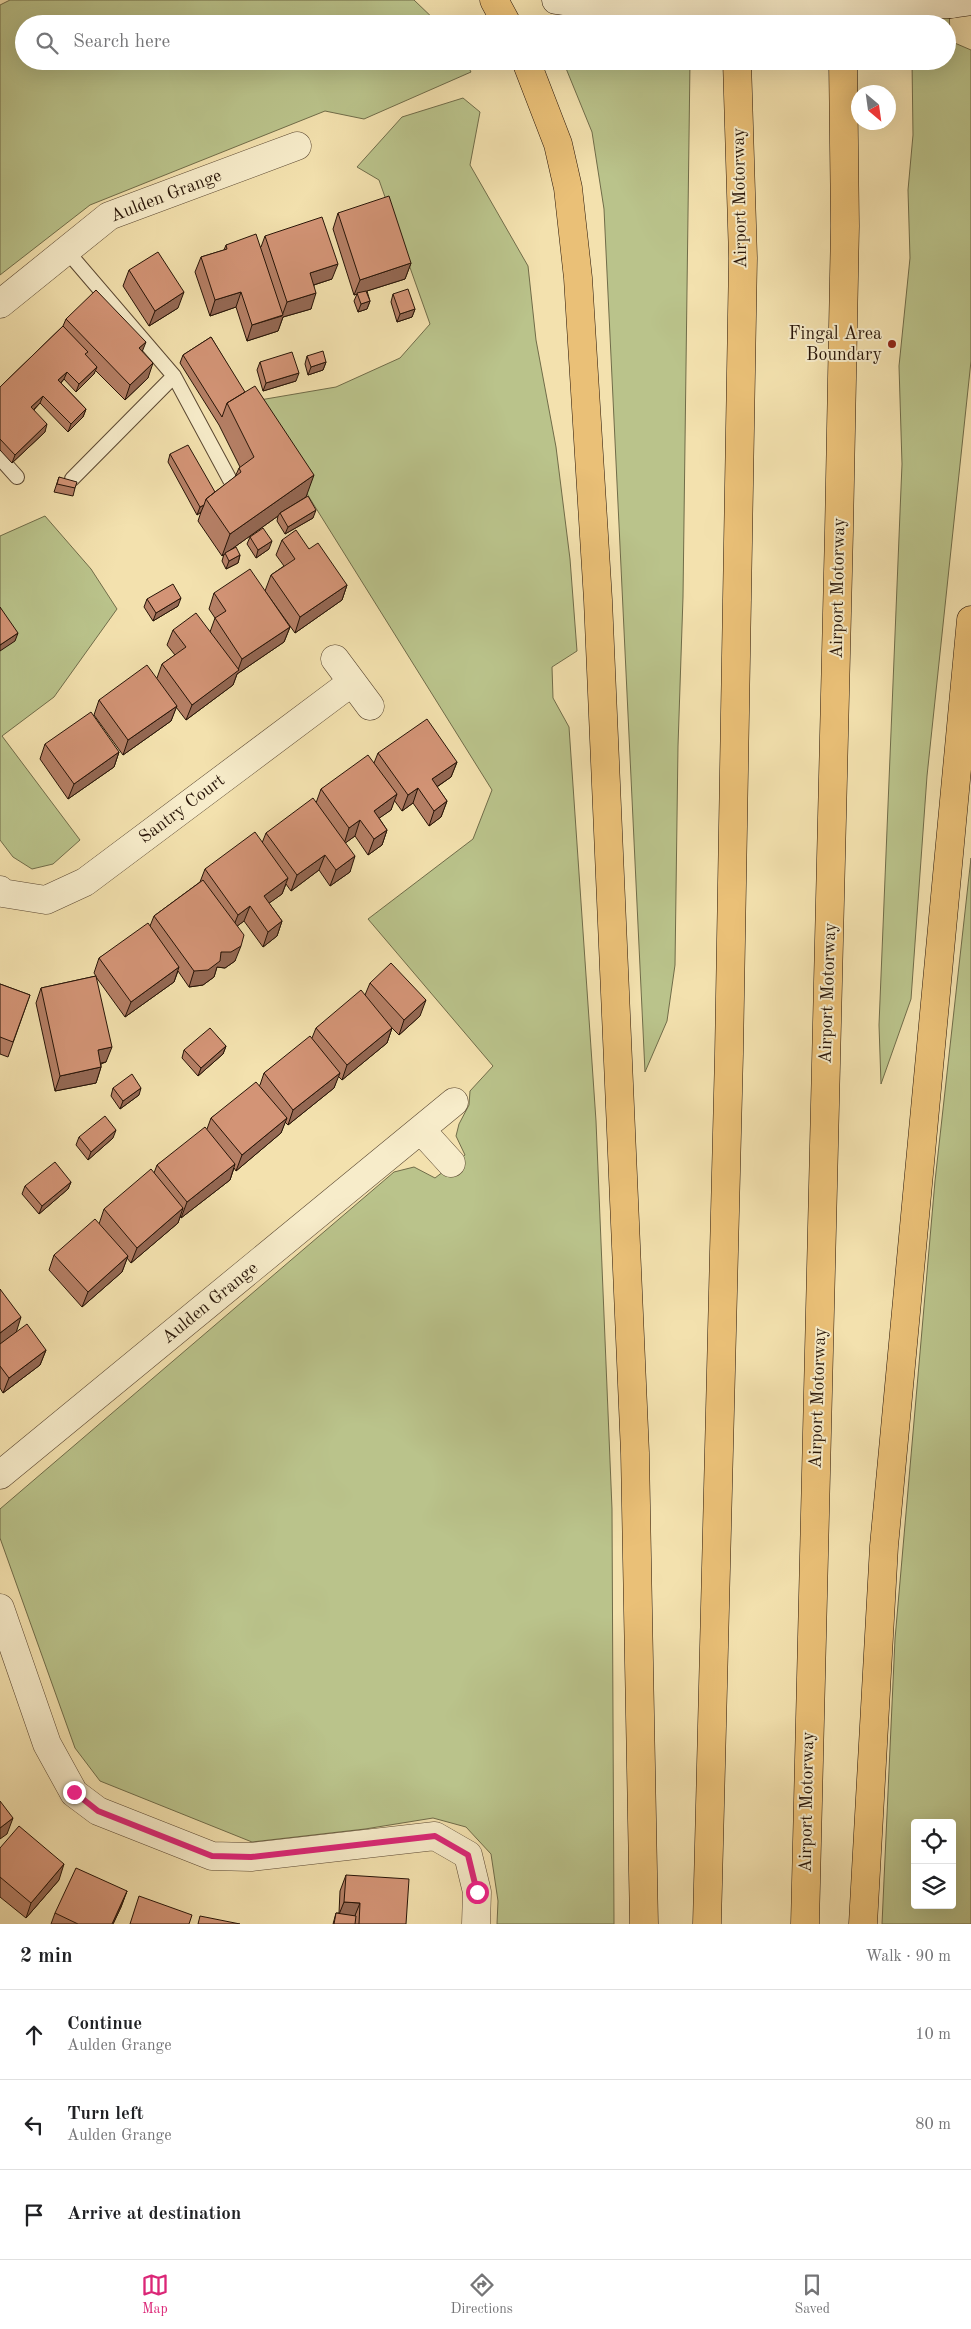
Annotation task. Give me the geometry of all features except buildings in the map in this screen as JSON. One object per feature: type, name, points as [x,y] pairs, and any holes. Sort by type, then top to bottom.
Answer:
[{"type":"highway","points":[[494,0],[502,15]]},
{"type":"highway","points":[[737,0],[737,15]]},
{"type":"highway","points":[[842,0],[842,15]]},
{"type":"highway","points":[[529,70],[558,144],[568,188],[575,240],[598,600],[635,1453],[644,1924]]},
{"type":"highway","name":"Airport Motorway","points":[[707,1924],[729,1054],[743,258],[737,70]]},
{"type":"highway","name":"Airport Motorway","points":[[805,1924],[845,226],[843,70]]},
{"type":"highway","points":[[862,1924],[884,1546],[971,620]]},
{"type":"street","points":[[556,0],[605,7],[646,8],[961,2]]},
{"type":"street","name":"Aulden Grange","points":[[0,304],[109,216],[297,146]]},
{"type":"street","points":[[335,658],[370,706]]},
{"type":"street","name":"Santry Court","points":[[0,890],[2,892],[46,900],[85,882],[352,682]]},
{"type":"street","name":"Aulden Grange","points":[[0,1475],[454,1102]]},
{"type":"street","points":[[421,1130],[451,1163]]},
{"type":"street","points":[[0,1608],[48,1744],[74,1792],[98,1811],[212,1856],[251,1857],[435,1836],[468,1855],[477,1892],[476,1924]]},
{"type":"lane","points":[[66,250],[174,376],[230,480]]},
{"type":"lane","points":[[72,479],[174,376]]},
{"type":"lane","points":[[0,458],[17,477]]},
{"type":"green space","points":[[10,0],[414,0],[430,15],[15,15],[15,70],[470,70],[471,72],[364,119],[325,111],[90,205],[0,275],[0,5]]},
{"type":"green space","points":[[908,0],[949,0],[949,15],[909,15]]},
{"type":"green space","points":[[956,44],[971,50],[971,361],[927,776],[911,999],[881,1084],[879,1025],[902,464],[899,366],[910,258],[908,190],[913,135],[912,70],[956,70]]},
{"type":"green space","points":[[567,70],[690,70],[683,597],[678,746],[675,965],[667,1021],[645,1072],[604,209],[592,132]]},
{"type":"green space","points":[[463,98],[480,112],[470,165],[528,266],[536,340],[556,447],[570,559],[577,651],[552,667],[553,698],[569,727],[596,1121],[612,1509],[614,1924],[497,1924],[498,1901],[491,1854],[466,1827],[433,1818],[365,1829],[252,1842],[100,1781],[75,1748],[0,1538],[0,1509],[394,1172],[414,1167],[435,1178],[465,1155],[456,1136],[459,1124],[469,1105],[470,1091],[493,1066],[368,919],[473,839],[492,790],[309,497],[254,401],[336,387],[400,358],[430,324],[379,180],[357,167],[402,117]]},
{"type":"green space","points":[[45,516],[91,569],[117,609],[54,697],[2,736],[80,840],[53,864],[32,869],[13,857],[0,840],[0,536]]},
{"type":"green space","points":[[971,858],[971,1924],[882,1924],[895,1639],[935,1181]]},
{"type":"place","name":"Fingal Area Boundary","points":[[892,344]]},
{"type":"route","points":[[74,1792],[98,1811],[212,1856],[251,1857],[435,1836],[468,1855],[477,1892]]}]
